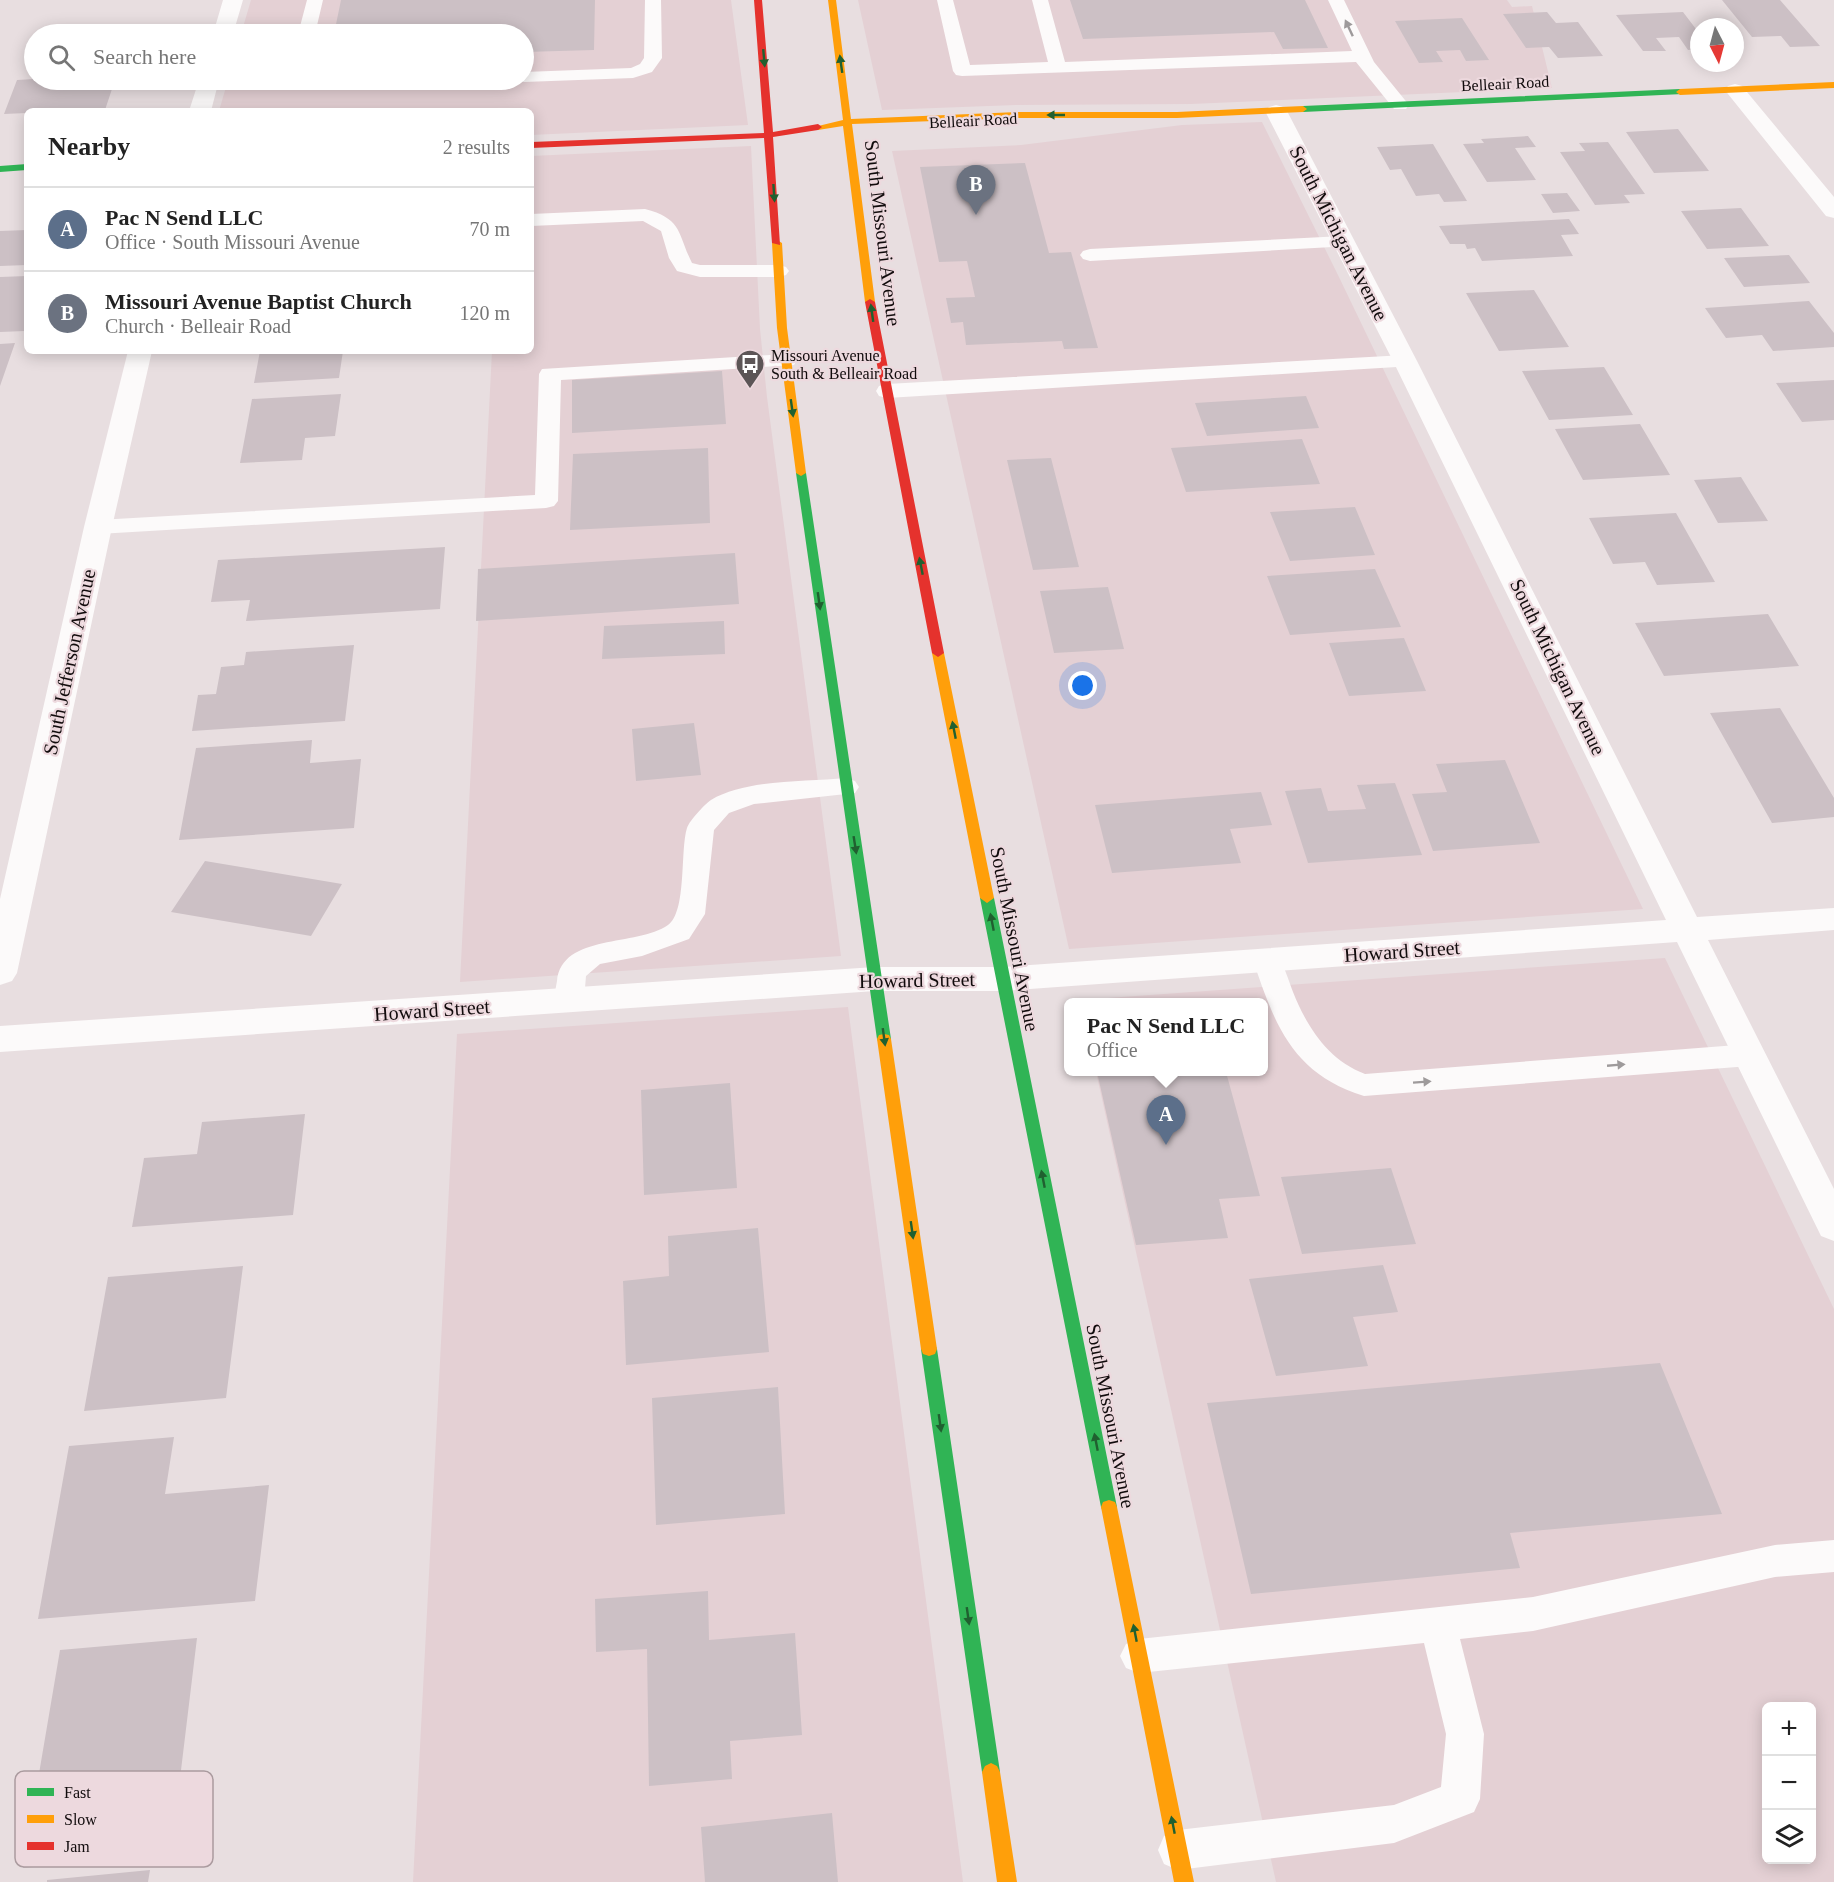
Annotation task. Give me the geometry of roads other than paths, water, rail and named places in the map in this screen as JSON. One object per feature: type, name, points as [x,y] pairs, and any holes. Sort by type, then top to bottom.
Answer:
[{"type":"main road","points":[[758,0],[786,360],[846,787],[1007,1882]]},
{"type":"main road","name":"South Missouri Avenue","points":[[832,0],[849,122],[846,141],[873,325],[1181,1866]]},
{"type":"main road","name":"Belleair Road","points":[[770,135],[849,122],[1018,115],[1177,115],[1834,85]]},
{"type":"main road","name":"Belleair Road","points":[[1064,129],[1177,115]]},
{"type":"main road","name":"Belleair Road","points":[[534,145],[770,135],[846,141]]},
{"type":"main road","points":[[0,169],[24,167]]},
{"type":"street","points":[[226,24],[233,0]]},
{"type":"street","points":[[201,108],[206,90]]},
{"type":"street","points":[[1735,90],[1834,211]]},
{"type":"street","name":"South Michigan Avenue","points":[[1276,111],[1405,361],[1834,1226]]},
{"type":"street","name":"South Jefferson Avenue","points":[[0,973],[98,527],[139,354]]},
{"type":"street","name":"Howard Street","points":[[0,1039],[875,979],[1004,979],[1834,919]]},
{"type":"lane","points":[[309,24],[315,0]]},
{"type":"lane","points":[[534,77],[633,74],[646,68],[653,58],[652,0]]},
{"type":"lane","points":[[945,0],[962,71],[1363,56]]},
{"type":"lane","points":[[1040,0],[1058,68]]},
{"type":"lane","points":[[1336,0],[1363,56],[1400,105]]},
{"type":"lane","points":[[534,220],[645,215],[660,219],[671,229],[684,267],[700,271],[779,271]]},
{"type":"lane","points":[[1090,255],[1343,242]]},
{"type":"lane","points":[[98,527],[546,501],[550,374],[786,360]]},
{"type":"lane","points":[[887,391],[1405,361]]},
{"type":"lane","points":[[569,1000],[572,972],[591,956],[642,946],[679,932],[691,914],[701,828],[720,807],[750,795],[846,787]]},
{"type":"lane","points":[[1267,960],[1280,999],[1315,1054],[1338,1074],[1364,1085],[1750,1055]]},
{"type":"lane","points":[[1139,1656],[1533,1614],[1775,1561],[1834,1556]]},
{"type":"lane","points":[[1181,1866],[1394,1824],[1460,1799],[1465,1734],[1438,1625]]},
{"type":"place","name":"Missouri Avenue Baptist Church","points":[[976,215]]},
{"type":"place","name":"Missouri Avenue South & Belleair Road","points":[[750,390]]},
{"type":"place","name":"Pac N Send LLC","points":[[1166,1145]]}]
